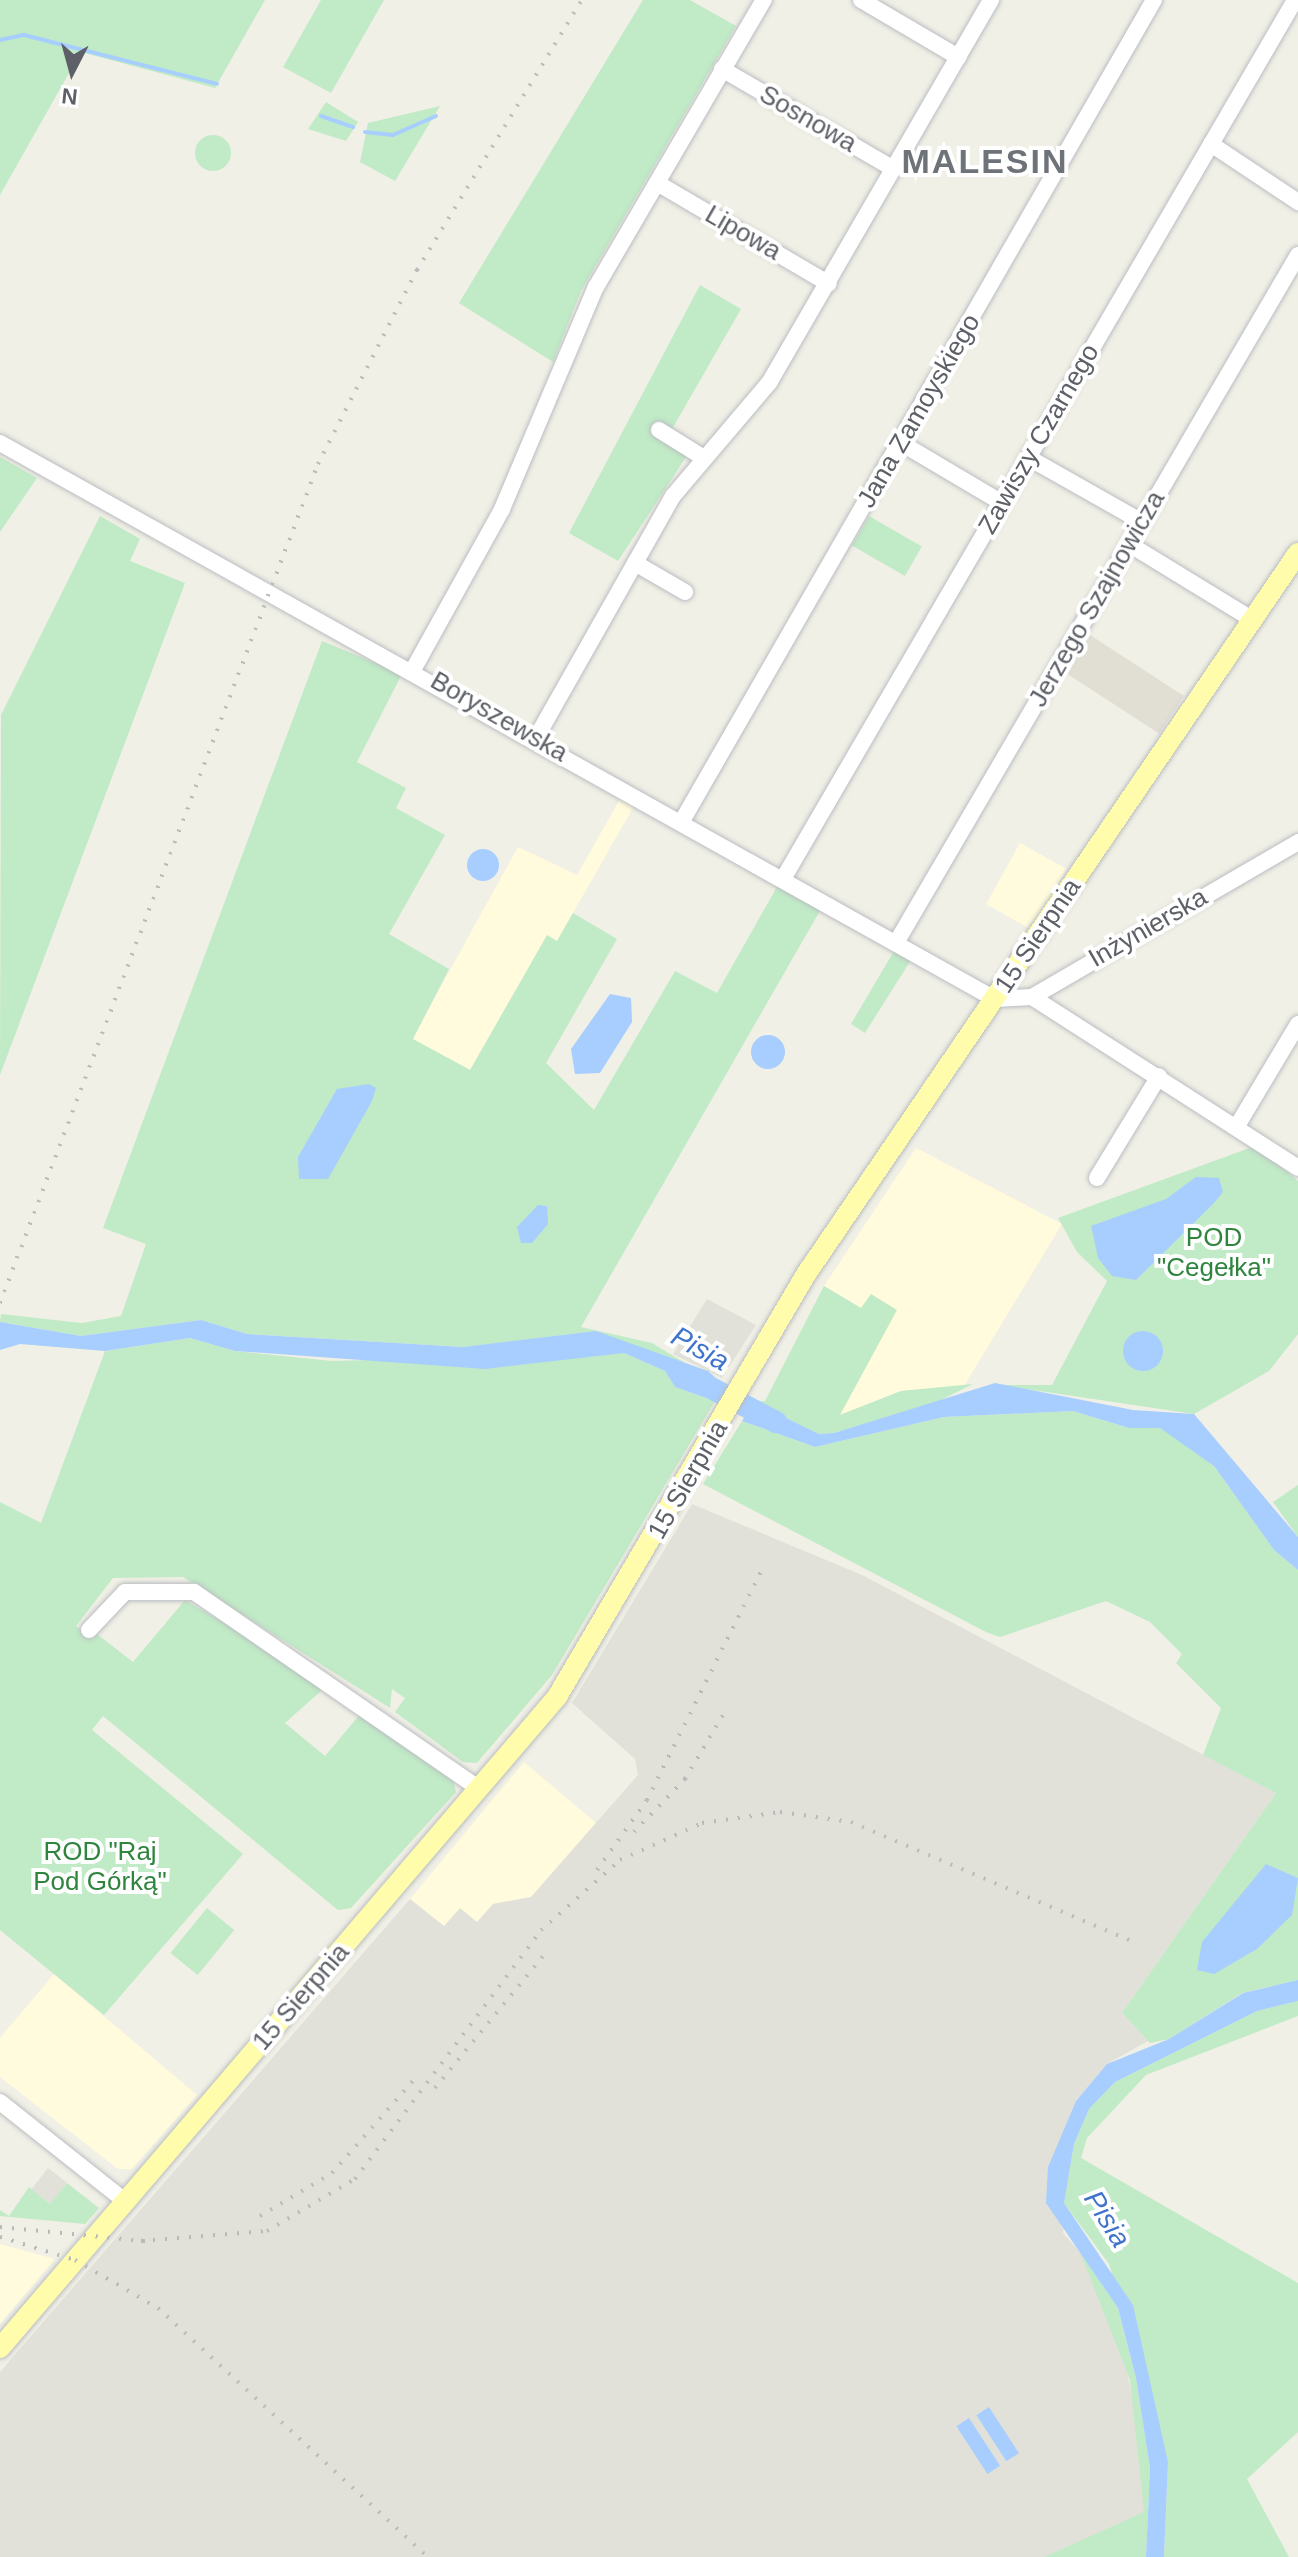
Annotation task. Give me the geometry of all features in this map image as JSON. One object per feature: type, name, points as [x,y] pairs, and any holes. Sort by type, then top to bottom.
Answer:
[{"type":"main road","name":"15 Sierpnia","points":[[0,2348],[480,1789],[569,1679],[809,1270],[1298,553]]},
{"type":"street","points":[[414,668],[502,509],[596,287],[764,0]]},
{"type":"street","points":[[861,0],[958,57]]},
{"type":"street","points":[[536,738],[673,496],[769,383],[991,0]]},
{"type":"street","name":"Jana Zamoyskiego","points":[[682,821],[1154,0]]},
{"type":"street","name":"Zawiszy Czarnego","points":[[783,879],[1295,0]]},
{"type":"street","name":"Sosnowa","points":[[722,69],[894,169]]},
{"type":"street","points":[[1211,144],[1298,202]]},
{"type":"street","name":"Lipowa","points":[[657,183],[829,284]]},
{"type":"street","name":"Jerzego Szajnowicza","points":[[896,943],[1298,255]]},
{"type":"street","points":[[659,430],[704,458]]},
{"type":"street","name":"Boryszewska","points":[[0,443],[414,668],[995,999]]},
{"type":"street","points":[[901,443],[1002,503]]},
{"type":"street","points":[[1029,458],[1142,522]]},
{"type":"street","points":[[1129,544],[1253,620]]},
{"type":"street","points":[[635,563],[685,592]]},
{"type":"street","name":"Inżynierska","points":[[995,999],[1032,997],[1298,842]]},
{"type":"street","points":[[1032,997],[1298,1168]]},
{"type":"street","points":[[1237,1126],[1298,1024]]},
{"type":"street","points":[[1097,1178],[1159,1076]]},
{"type":"street","points":[[89,1630],[125,1592],[194,1592],[480,1789]]},
{"type":"street","points":[[0,2102],[126,2202]]},
{"type":"shaded area","points":[[1090,635],[1184,696],[1159,734],[1065,673]]},
{"type":"shaded area","points":[[620,799],[634,806],[557,941],[547,936],[471,1070],[412,1039],[518,847],[577,875]]},
{"type":"shaded area","points":[[1020,843],[1066,869],[1032,930],[986,904]]},
{"type":"shaded area","points":[[916,1148],[1062,1224],[964,1386],[901,1391],[839,1415],[861,1308],[824,1286]]},
{"type":"shaded area","points":[[707,1299],[756,1325],[722,1378],[673,1354]]},
{"type":"shaded area","points":[[692,1504],[862,1575],[1276,1793],[1122,2013],[1148,2041],[1107,2064],[1076,2101],[1063,2233],[1080,2252],[1121,2341],[1140,2434],[1145,2512],[1044,2557],[0,2557],[0,2372],[410,1899],[444,1926],[460,1908],[477,1922],[493,1904],[531,1897],[638,1775],[635,1759],[572,1703]]},
{"type":"shaded area","points":[[524,1762],[596,1823],[531,1897],[493,1904],[477,1922],[445,1927],[410,1899]]},
{"type":"shaded area","points":[[54,1974],[197,2095],[132,2169],[118,2169],[0,2077],[0,2038]]},
{"type":"shaded area","points":[[48,2168],[67,2183],[50,2204],[31,2189]]},
{"type":"shaded area","points":[[0,2244],[55,2259],[0,2324]]},
{"type":"green space","points":[[0,0],[265,0],[215,88],[81,52],[0,195]]},
{"type":"green space","points":[[321,0],[384,0],[331,93],[283,67]]},
{"type":"green space","points":[[643,0],[690,0],[736,26],[581,291],[553,362],[459,303]]},
{"type":"green space","points":[[326,102],[358,122],[346,141],[308,129]]},
{"type":"green space","points":[[440,106],[395,181],[360,162],[368,123]]},
{"type":"green space","points":[[213,135],[226,140],[231,153],[226,166],[213,171],[200,166],[195,153],[200,140]]},
{"type":"green space","points":[[700,285],[741,309],[671,431],[657,423],[651,432],[688,454],[618,561],[569,533]]},
{"type":"green space","points":[[0,457],[37,478],[0,532]]},
{"type":"green space","points":[[100,516],[140,539],[130,561],[185,583],[0,1075],[1,715]]},
{"type":"green space","points":[[869,516],[922,546],[905,576],[852,545]]},
{"type":"green space","points":[[322,641],[402,674],[357,762],[406,788],[396,808],[445,835],[389,934],[449,969],[413,1039],[470,1070],[547,935],[557,941],[573,913],[617,939],[546,1063],[594,1110],[675,971],[717,993],[778,885],[821,909],[581,1327],[652,1343],[705,1375],[596,1331],[464,1347],[247,1334],[201,1320],[81,1336],[0,1322],[1,1314],[82,1323],[121,1316],[146,1244],[103,1228]]},
{"type":"green space","points":[[894,951],[911,960],[865,1033],[851,1024]]},
{"type":"green space","name":"POD \"Cegełka\"","points":[[1255,1146],[1298,1181],[1298,1334],[1269,1371],[1194,1414],[999,1385],[1052,1385],[1107,1281],[1077,1252],[1058,1218]]},
{"type":"green space","points":[[824,1286],[861,1308],[871,1294],[897,1310],[840,1415],[901,1391],[973,1384],[935,1403],[834,1433],[819,1434],[753,1402],[765,1401]]},
{"type":"green space","name":"ROD \"Raj Pod Górką\"","points":[[190,1338],[235,1351],[332,1361],[624,1353],[665,1371],[675,1387],[715,1401],[552,1675],[477,1763],[463,1762],[395,1712],[405,1698],[392,1689],[390,1708],[183,1577],[113,1578],[76,1626],[93,1639],[97,1634],[133,1662],[185,1600],[317,1678],[321,1691],[285,1723],[325,1756],[362,1712],[453,1779],[456,1792],[351,1908],[338,1910],[103,1716],[92,1730],[243,1854],[104,2015],[0,1930],[0,1502],[41,1523],[105,1351]]},
{"type":"green space","points":[[1073,1411],[1129,1428],[1160,1428],[1182,1441],[1214,1466],[1274,1550],[1298,1570],[1298,1980],[1242,1993],[1169,2039],[1150,2043],[1122,2013],[1276,1793],[1203,1755],[1221,1708],[1176,1663],[1182,1654],[1150,1622],[1106,1601],[1000,1637],[703,1484],[742,1421],[815,1447],[944,1417]]},
{"type":"green space","points":[[1298,1485],[1298,1537],[1273,1502]]},
{"type":"green space","points":[[207,1908],[234,1930],[198,1975],[170,1953]]},
{"type":"green space","points":[[1298,2001],[1298,2016],[1146,2075],[1087,2138],[1081,2158],[1298,2283],[1298,2432],[1247,2479],[1289,2557],[1164,2557],[1168,2462],[1109,2264],[1064,2203],[1074,2144],[1089,2109],[1115,2082],[1257,2011]]},
{"type":"green space","points":[[67,2183],[99,2208],[85,2224],[0,2216],[0,2210],[9,2216],[29,2187],[50,2204]]},
{"type":"green space","points":[[1080,2252],[1118,2308],[1136,2378],[1150,2468],[1146,2557],[1044,2557],[1144,2512],[1130,2380]]},
{"type":"water","points":[[483,849],[494,854],[499,865],[494,876],[483,881],[472,876],[467,865],[472,854]]},
{"type":"water","points":[[610,994],[631,998],[632,1022],[600,1073],[575,1074],[571,1049]]},
{"type":"water","points":[[768,1035],[780,1040],[785,1052],[780,1064],[768,1069],[756,1064],[751,1052],[756,1040]]},
{"type":"water","points":[[369,1084],[376,1088],[372,1101],[328,1179],[299,1179],[298,1157],[337,1089]]},
{"type":"water","points":[[1196,1177],[1219,1178],[1223,1192],[1136,1280],[1112,1276],[1098,1258],[1091,1226],[1166,1199]]},
{"type":"water","points":[[538,1205],[547,1206],[548,1224],[532,1243],[521,1243],[517,1227]]},
{"type":"water","points":[[201,1320],[247,1334],[463,1347],[596,1331],[708,1371],[725,1386],[715,1401],[675,1387],[665,1371],[624,1353],[485,1369],[235,1351],[190,1338],[105,1351],[20,1344],[0,1350],[0,1322],[81,1336]]},
{"type":"water","points":[[1143,1331],[1157,1337],[1163,1351],[1157,1365],[1143,1371],[1129,1365],[1123,1351],[1129,1337]]},
{"type":"water","points":[[995,1383],[1133,1410],[1194,1414],[1298,1537],[1298,1570],[1274,1550],[1214,1466],[1160,1428],[1129,1428],[1073,1411],[944,1417],[815,1447],[742,1421],[753,1402],[819,1434],[834,1433]]},
{"type":"water","points":[[1266,1864],[1298,1878],[1292,1915],[1257,1949],[1214,1974],[1197,1970],[1202,1942]]},
{"type":"water","points":[[1298,1980],[1298,2001],[1257,2011],[1115,2082],[1089,2109],[1074,2144],[1064,2203],[1133,2305],[1168,2462],[1164,2557],[1146,2557],[1150,2468],[1136,2378],[1118,2308],[1046,2203],[1048,2167],[1076,2101],[1107,2064],[1169,2039],[1243,1993]]},
{"type":"water","points":[[989,2407],[1019,2453],[1006,2461],[976,2415]]},
{"type":"water","points":[[969,2418],[1000,2466],[987,2474],[956,2426]]},
{"type":"waterway","points":[[0,40],[24,35],[217,84]]},
{"type":"waterway","points":[[321,116],[353,127]]},
{"type":"waterway","points":[[365,132],[393,135],[436,116]]},
{"type":"waterway","name":"Pisia","points":[[694,1379],[776,1422]]},
{"type":"railway","points":[[0,1303],[318,464],[417,270],[582,0]]},
{"type":"railway","points":[[597,1870],[647,1800],[764,1565]]},
{"type":"railway","points":[[634,1832],[685,1779],[727,1708]]},
{"type":"railway","points":[[141,2241],[267,2231],[355,2179],[541,1930],[620,1860],[702,1823],[780,1812],[851,1822],[1136,1943]]},
{"type":"railway","points":[[435,2088],[544,1955]]},
{"type":"railway","points":[[260,2216],[332,2173],[419,2074]]},
{"type":"railway","points":[[0,2227],[153,2242]]},
{"type":"railway","points":[[0,2237],[75,2260],[158,2308],[428,2557]]},
{"type":"district","name":"MALESIN","points":[[985,162]]}]
